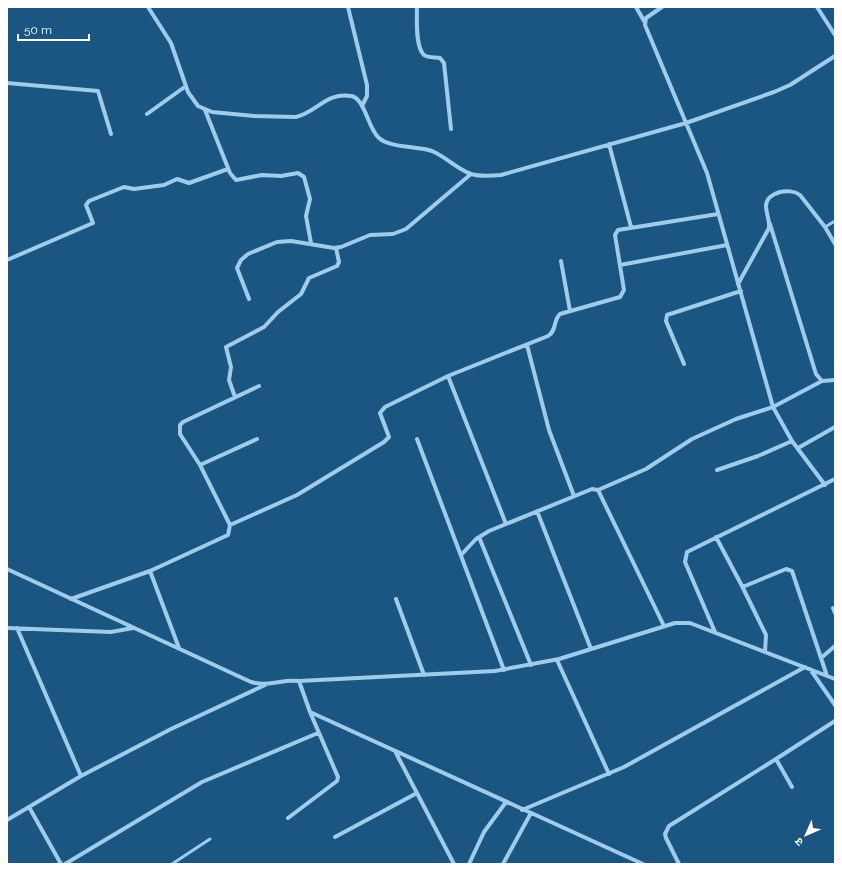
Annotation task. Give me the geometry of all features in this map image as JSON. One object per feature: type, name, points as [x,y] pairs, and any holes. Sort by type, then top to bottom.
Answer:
[{"type":"street","points":[[148,7],[171,43],[192,99],[205,110],[228,168],[236,180],[262,174],[275,176],[298,173],[302,174],[306,181],[310,199],[306,216],[311,243]]},
{"type":"street","points":[[348,7],[367,85],[366,96],[362,106]]},
{"type":"street","points":[[417,7],[417,33],[421,50],[427,56],[440,58],[444,63],[451,129]]},
{"type":"street","points":[[636,7],[644,21],[704,163],[773,407],[792,441],[824,485]]},
{"type":"street","points":[[644,21],[662,7]]},
{"type":"street","points":[[817,7],[835,35]]},
{"type":"street","points":[[205,110],[254,116],[296,117],[303,115],[329,98],[351,96],[359,101],[373,131],[379,138],[386,142],[433,152],[471,174],[484,177],[501,175],[686,123],[790,85],[835,56]]},
{"type":"street","points":[[7,83],[98,91],[111,134]]},
{"type":"street","points":[[147,114],[186,86]]},
{"type":"street","points":[[609,144],[632,227]]},
{"type":"street","points":[[7,260],[91,224],[93,221],[86,205],[89,201],[124,187],[134,189],[164,185],[177,179],[190,184],[228,168]]},
{"type":"street","points":[[250,298],[237,268],[240,260],[248,254],[277,242],[291,241],[311,243],[336,248],[370,235],[394,234],[406,229],[471,174]]},
{"type":"street","points":[[822,381],[816,374],[769,222],[766,206],[767,200],[771,196],[787,190],[795,191],[800,195],[825,227],[835,244]]},
{"type":"street","points":[[230,525],[297,495],[384,442],[388,437],[381,417],[382,410],[448,376],[552,334],[558,316],[622,295],[624,290],[616,232],[620,229],[718,214]]},
{"type":"street","points":[[738,284],[769,228],[769,222]]},
{"type":"street","points":[[620,265],[727,245]]},
{"type":"street","points":[[235,397],[229,380],[231,367],[226,347],[264,327],[278,312],[301,294],[309,278],[337,266],[339,262],[336,248]]},
{"type":"street","points":[[561,261],[570,311]]},
{"type":"street","points":[[684,364],[666,321],[667,315],[741,291]]},
{"type":"street","points":[[527,345],[549,430],[574,496]]},
{"type":"street","points":[[448,376],[506,524]]},
{"type":"street","points":[[461,555],[479,537],[506,524],[592,489],[598,490],[646,469],[692,439],[736,418],[773,407],[822,381],[835,380]]},
{"type":"street","points":[[71,599],[150,571],[228,535],[230,525],[200,465],[180,434],[180,425],[183,422],[259,386]]},
{"type":"street","points":[[798,448],[835,426]]},
{"type":"street","points":[[200,465],[257,439]]},
{"type":"street","points":[[417,439],[504,670]]},
{"type":"street","points":[[717,470],[758,456],[792,441]]},
{"type":"street","points":[[715,632],[685,562],[685,557],[691,549],[835,479]]},
{"type":"street","points":[[598,490],[664,626]]},
{"type":"street","points":[[537,512],[591,649]]},
{"type":"street","points":[[479,537],[531,665]]},
{"type":"street","points":[[716,537],[766,635],[765,652]]},
{"type":"street","points":[[7,569],[251,682],[266,685]]},
{"type":"street","points":[[742,586],[786,570],[792,571],[827,676]]},
{"type":"street","points":[[150,571],[179,648]]},
{"type":"street","points":[[396,599],[424,675]]},
{"type":"street","points":[[833,608],[835,613]]},
{"type":"street","points":[[7,820],[81,776],[171,729],[266,685],[289,680],[299,681],[504,670],[557,660],[675,623],[690,623],[835,679]]},
{"type":"street","points":[[7,628],[111,632],[133,628]]},
{"type":"street","points":[[16,628],[81,776]]},
{"type":"street","points":[[821,658],[835,646]]},
{"type":"street","points":[[557,660],[609,774]]},
{"type":"street","points":[[807,668],[835,705]]},
{"type":"street","points":[[522,810],[609,774],[807,668]]},
{"type":"street","points":[[288,818],[337,781],[338,776],[318,733],[299,681]]},
{"type":"street","points":[[310,712],[642,864]]},
{"type":"street","points":[[679,864],[666,838],[665,834],[669,826],[776,760],[835,721]]},
{"type":"street","points":[[64,864],[202,782],[318,733]]},
{"type":"street","points":[[396,752],[454,864]]},
{"type":"street","points":[[776,760],[792,787]]},
{"type":"street","points":[[336,837],[417,793]]},
{"type":"street","points":[[469,864],[484,832],[506,802]]},
{"type":"street","points":[[29,807],[61,864]]},
{"type":"street","points":[[503,864],[531,813]]},
{"type":"lane","points":[[825,227],[835,221]]},
{"type":"lane","points":[[172,864],[210,839]]}]
